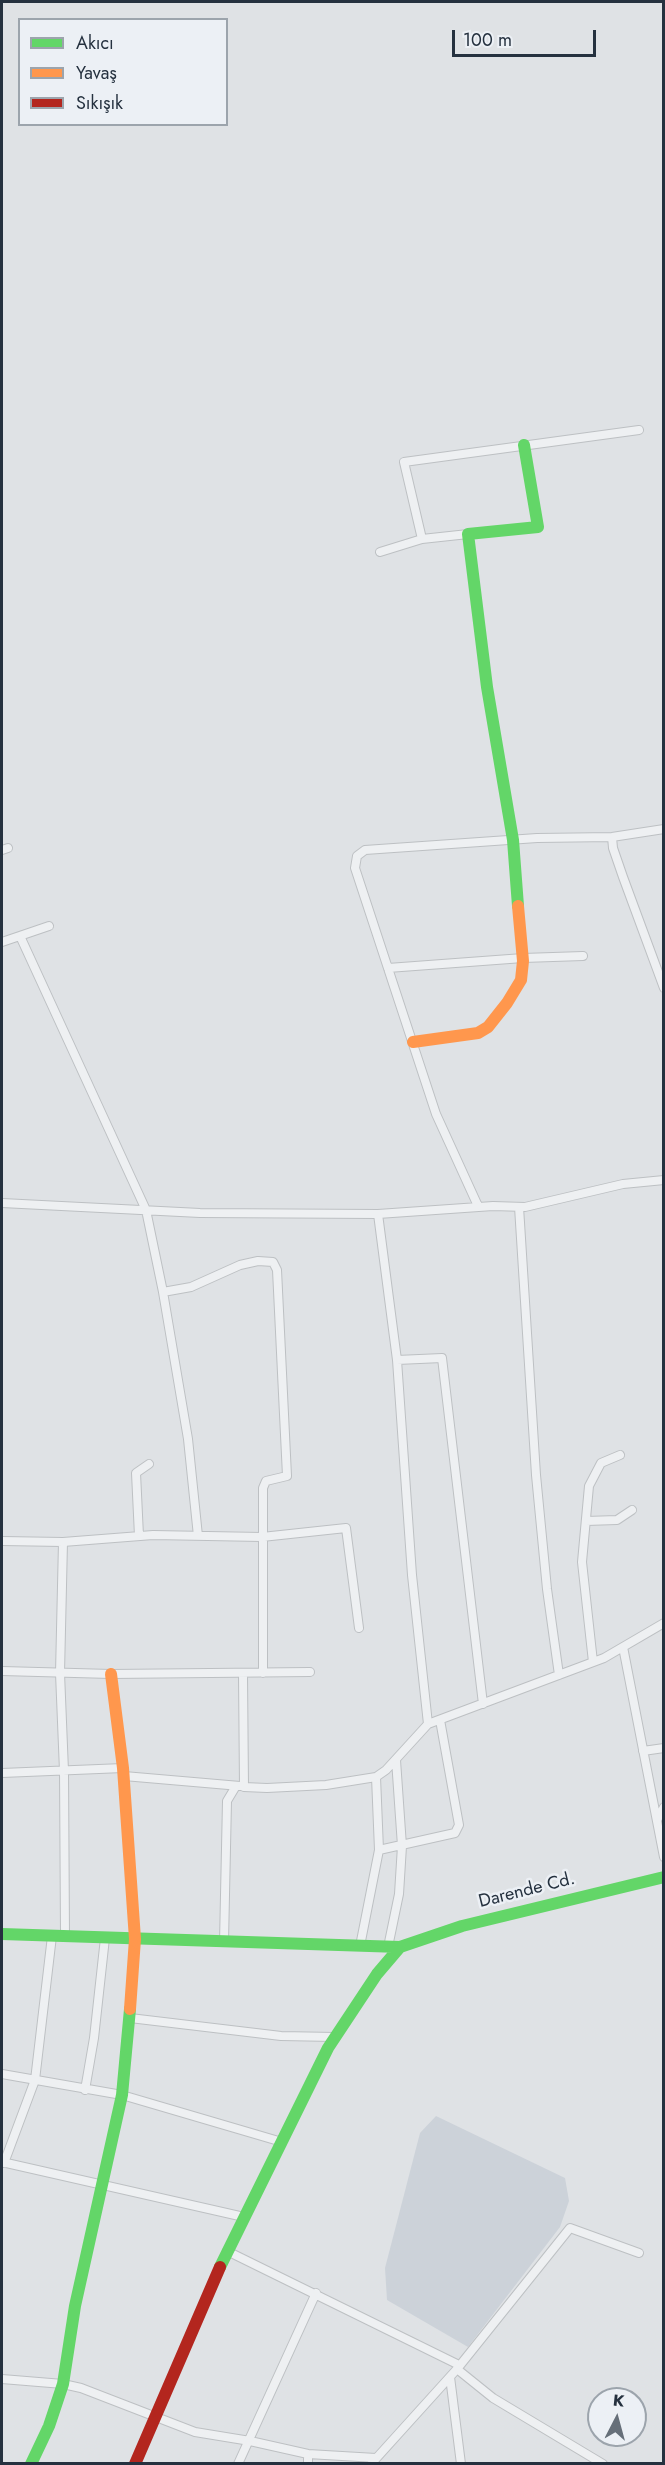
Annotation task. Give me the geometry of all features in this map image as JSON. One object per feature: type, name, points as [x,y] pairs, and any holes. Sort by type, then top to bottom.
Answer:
[{"type":"street","points":[[422,539],[404,462],[639,430]]},
{"type":"street","points":[[380,552],[422,539],[538,526],[524,445]]},
{"type":"street","points":[[413,1042],[478,1033],[488,1027],[521,981],[523,958],[513,840],[486,676],[468,534]]},
{"type":"street","points":[[478,1206],[436,1114],[355,868],[357,856],[365,850],[513,840],[612,837],[663,829]]},
{"type":"street","points":[[612,837],[613,848],[663,988]]},
{"type":"street","points":[[2,942],[49,926]]},
{"type":"street","points":[[20,936],[146,1210],[163,1292],[188,1439],[198,1536]]},
{"type":"street","points":[[387,968],[582,956]]},
{"type":"street","points":[[2,1203],[200,1213],[378,1214],[478,1206],[519,1207],[623,1184],[663,1180]]},
{"type":"street","points":[[519,1207],[537,1475],[547,1589],[559,1675]]},
{"type":"street","points":[[378,1214],[398,1360],[412,1575],[428,1724]]},
{"type":"street","points":[[163,1292],[191,1287],[240,1265],[258,1261],[273,1262],[277,1270],[287,1476],[266,1481],[263,1488],[263,1672]]},
{"type":"street","points":[[398,1360],[442,1358],[483,1704]]},
{"type":"street","points":[[593,1662],[582,1562],[589,1486],[601,1463],[620,1455]]},
{"type":"street","points":[[139,1536],[136,1473],[149,1464]]},
{"type":"street","points":[[586,1521],[617,1520],[632,1510]]},
{"type":"street","points":[[2,1541],[63,1542],[139,1536],[262,1536],[345,1528],[359,1628]]},
{"type":"street","points":[[63,1542],[60,1673],[64,1771],[65,1936]]},
{"type":"street","points":[[2,1773],[123,1772],[267,1788],[327,1785],[376,1777],[396,1760],[428,1724],[593,1662],[663,1623]]},
{"type":"street","points":[[623,1647],[663,1857]]},
{"type":"street","points":[[2,1671],[111,1674],[310,1672]]},
{"type":"street","points":[[32,2463],[49,2426],[63,2384],[75,2306],[122,2095],[130,2018],[135,1939],[123,1772],[111,1674]]},
{"type":"street","points":[[224,1942],[227,1801],[240,1786],[243,1674]]},
{"type":"street","points":[[379,1850],[454,1833],[459,1825],[440,1720]]},
{"type":"street","points":[[643,1751],[663,1748]]},
{"type":"street","points":[[135,2463],[244,2217],[335,2037],[394,1947],[402,1845],[396,1760]]},
{"type":"street","points":[[360,1946],[379,1850],[376,1777]]},
{"type":"street","points":[[656,1820],[663,1807]]},
{"type":"street","name":"Darende Cd.","points":[[394,1947],[462,1926],[663,1877]]},
{"type":"street","points":[[2,1935],[394,1947]]},
{"type":"street","points":[[52,1936],[34,2080],[3,2163],[244,2217]]},
{"type":"street","points":[[85,2090],[94,2038],[105,1938]]},
{"type":"street","points":[[130,2018],[281,2036],[335,2037]]},
{"type":"street","points":[[2,2074],[122,2095],[282,2142]]},
{"type":"street","points":[[2,2379],[63,2384],[81,2388],[195,2433],[250,2440],[308,2454],[373,2461],[450,2377],[570,2228],[639,2253]]},
{"type":"street","points":[[227,2251],[316,2293],[458,2367],[493,2398],[603,2463]]},
{"type":"street","points":[[238,2463],[316,2293]]},
{"type":"street","points":[[450,2377],[461,2463]]},
{"type":"street","points":[[308,2454],[308,2463]]},
{"type":"shaded area","points":[[436,2116],[565,2178],[569,2201],[560,2227],[468,2347],[387,2300],[385,2268],[420,2133]]},
{"type":"traffic: fast","points":[[518,906],[513,840],[487,687],[468,534],[538,527],[524,445]]},
{"type":"traffic: fast","points":[[2,1934],[400,1947],[462,1926],[664,1877]]},
{"type":"traffic: fast","points":[[220,2267],[328,2048],[377,1974],[400,1947]]},
{"type":"traffic: fast","points":[[31,2464],[49,2426],[63,2384],[75,2306],[122,2095],[130,2009]]},
{"type":"traffic: slow","points":[[413,1042],[478,1033],[488,1027],[507,1003],[521,980],[523,961],[518,906]]},
{"type":"traffic: slow","points":[[111,1674],[123,1768],[135,1939],[130,2009]]},
{"type":"traffic: jam","points":[[135,2464],[220,2267]]}]
